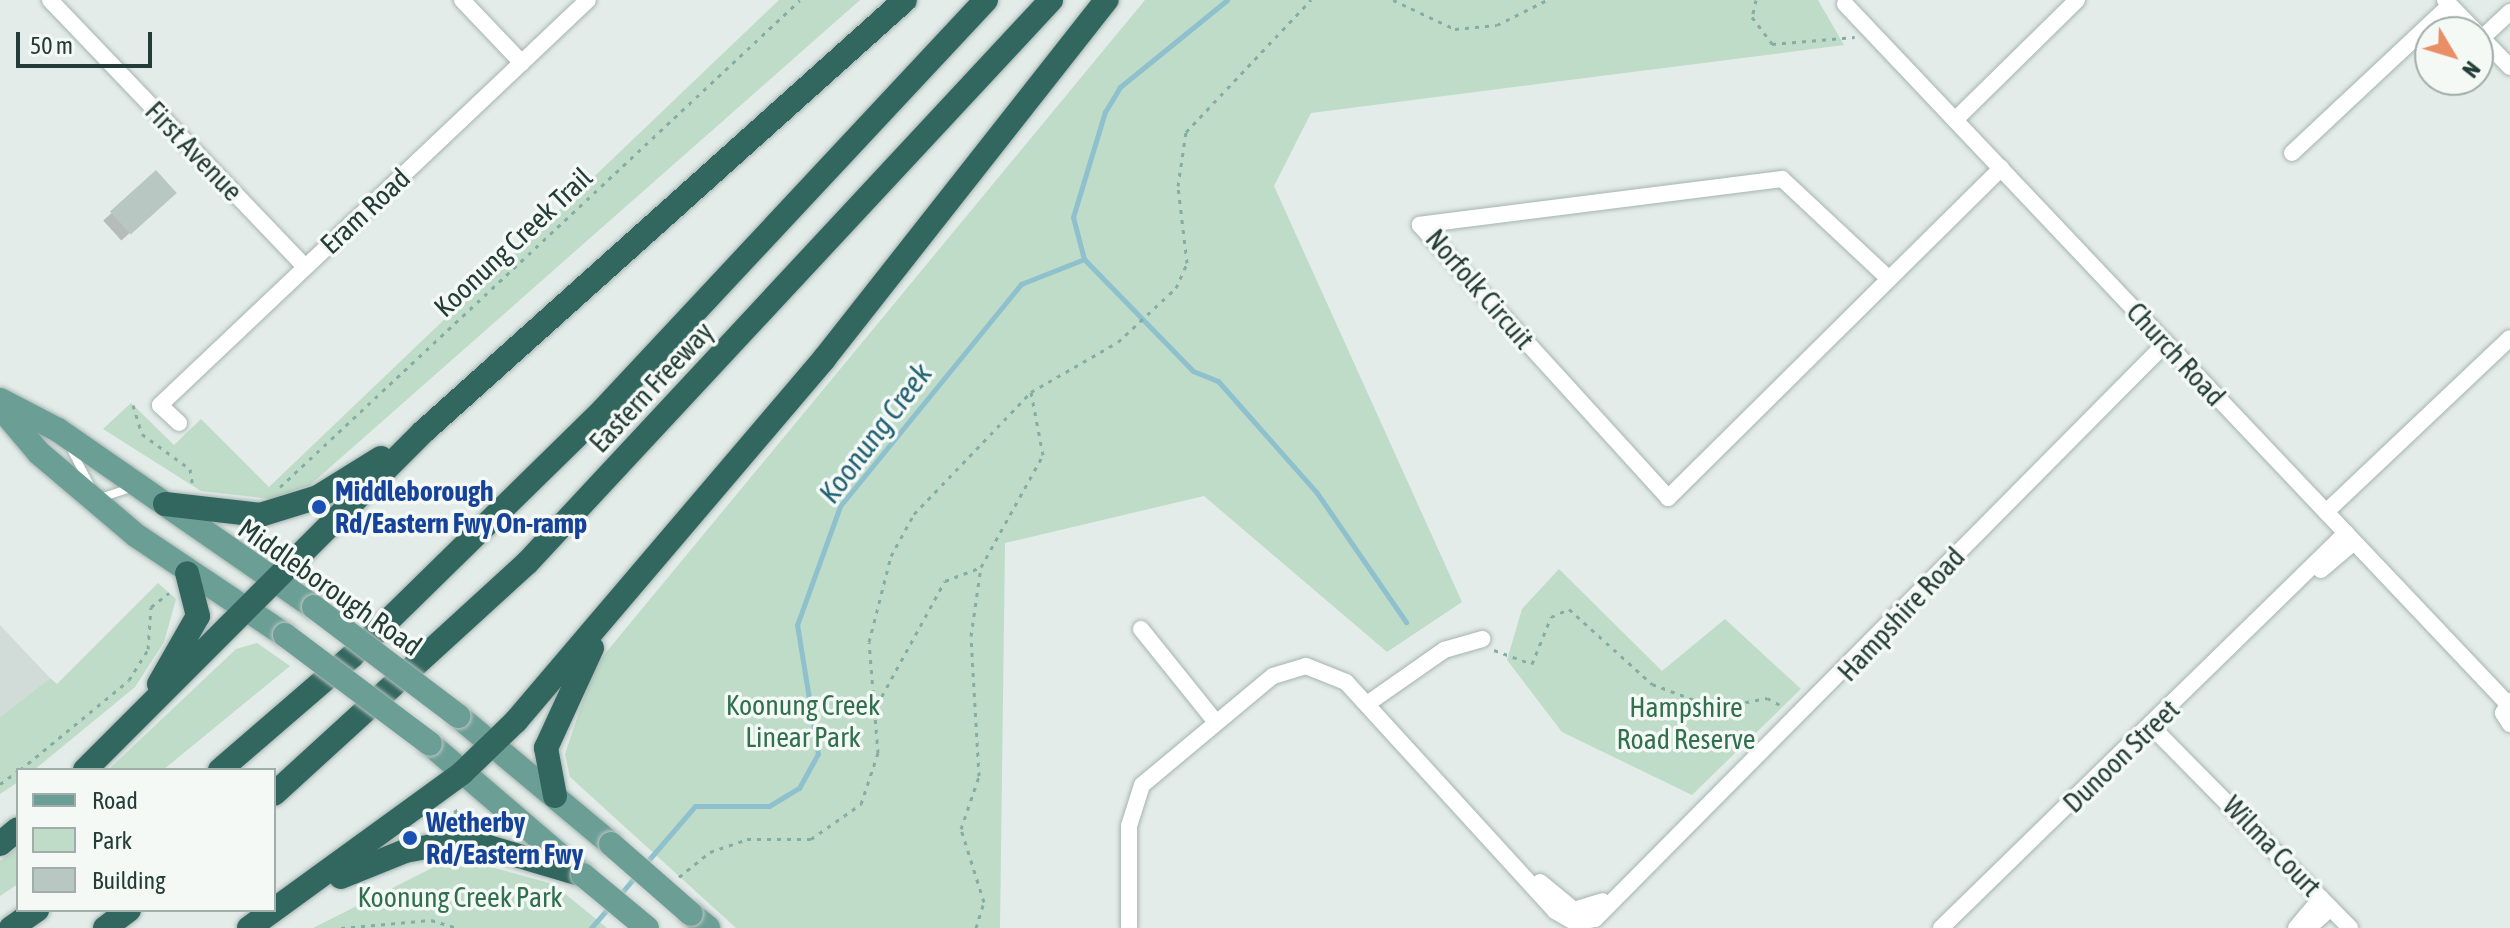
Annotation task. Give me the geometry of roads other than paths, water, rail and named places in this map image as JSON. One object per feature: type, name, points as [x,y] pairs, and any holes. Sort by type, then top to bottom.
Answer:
[{"type":"highway","points":[[89,766],[247,613],[423,432],[905,0]]},
{"type":"highway","name":"Eastern Freeway","points":[[222,768],[352,656],[603,410],[986,0]]},
{"type":"highway","name":"Eastern Freeway","points":[[276,792],[527,563],[1051,0]]},
{"type":"highway","points":[[276,911],[303,894],[462,773],[492,744],[646,570],[824,359],[1107,0]]},
{"type":"highway","points":[[165,504],[260,515],[318,497],[423,432]]},
{"type":"highway","points":[[555,796],[546,748],[567,694],[646,570]]},
{"type":"highway","points":[[89,766],[174,665],[191,634],[198,616],[184,582]]},
{"type":"highway","points":[[0,844],[16,831]]},
{"type":"highway","points":[[303,894],[405,851],[465,840],[583,875]]},
{"type":"highway","points":[[11,928],[34,912]]},
{"type":"highway","points":[[105,928],[126,912]]},
{"type":"highway","points":[[249,928],[274,912]]},
{"type":"main road","name":"Middleborough Road","points":[[0,400],[58,430],[314,607],[458,716],[700,921]]},
{"type":"main road","points":[[0,407],[94,501],[184,582],[285,635],[430,744],[647,928]]},
{"type":"street","name":"First Avenue","points":[[50,0],[305,267]]},
{"type":"street","points":[[462,0],[522,63]]},
{"type":"street","name":"Eram Road","points":[[179,423],[160,405],[588,0]]},
{"type":"street","points":[[1955,120],[2077,0]]},
{"type":"street","points":[[2292,153],[2448,2]]},
{"type":"street","name":"Church Road","points":[[1845,4],[2509,702]]},
{"type":"street","points":[[2494,50],[2510,67]]},
{"type":"street","name":"Norfolk Circuit","points":[[1889,279],[1782,179],[1420,225],[1668,498],[1889,279],[2001,168]]},
{"type":"street","points":[[2326,512],[2510,338]]},
{"type":"street","name":"Hampshire Road","points":[[1129,928],[1129,826],[1138,792],[1160,763],[1215,721],[1297,666],[1332,672],[1367,704],[1570,920],[1592,909],[1632,881],[1913,606],[2166,343]]},
{"type":"street","name":"Dunoon Street","points":[[1941,928],[2350,537]]},
{"type":"street","points":[[1141,629],[1215,721]]},
{"type":"street","points":[[1367,704],[1444,650],[1482,639]]},
{"type":"street","points":[[2509,702],[2510,724]]},
{"type":"street","name":"Wilma Court","points":[[2156,723],[2350,928]]},
{"type":"street","points":[[2296,928],[2326,903]]},
{"type":"street","points":[[2308,928],[2326,903]]},
{"type":"lane","points":[[58,430],[92,480],[94,501],[139,486]]},
{"type":"waterway","name":"Koonung Creek","points":[[646,863],[695,806],[769,806],[799,788],[818,754],[797,625],[840,506],[1021,284],[1084,259],[1073,217],[1105,112],[1120,87],[1227,0]]},
{"type":"waterway","points":[[1084,259],[1193,371],[1218,381],[1317,493],[1406,622]]},
{"type":"waterway","name":"Koonung Creek","points":[[618,897],[637,874]]},
{"type":"waterway","name":"Koonung Creek","points":[[591,928],[609,907]]},
{"type":"place","name":"Middleborough Rd/Eastern Fwy On-ramp","points":[[319,507]]},
{"type":"place","name":"Wetherby Rd/Eastern Fwy","points":[[410,838]]},
{"type":"park label","name":"Koonung Creek Linear Park","points":[[803,721]]},
{"type":"park label","name":"Hampshire Road Reserve","points":[[1686,723]]},
{"type":"park label","name":"Koonung Creek Park","points":[[460,897]]}]
